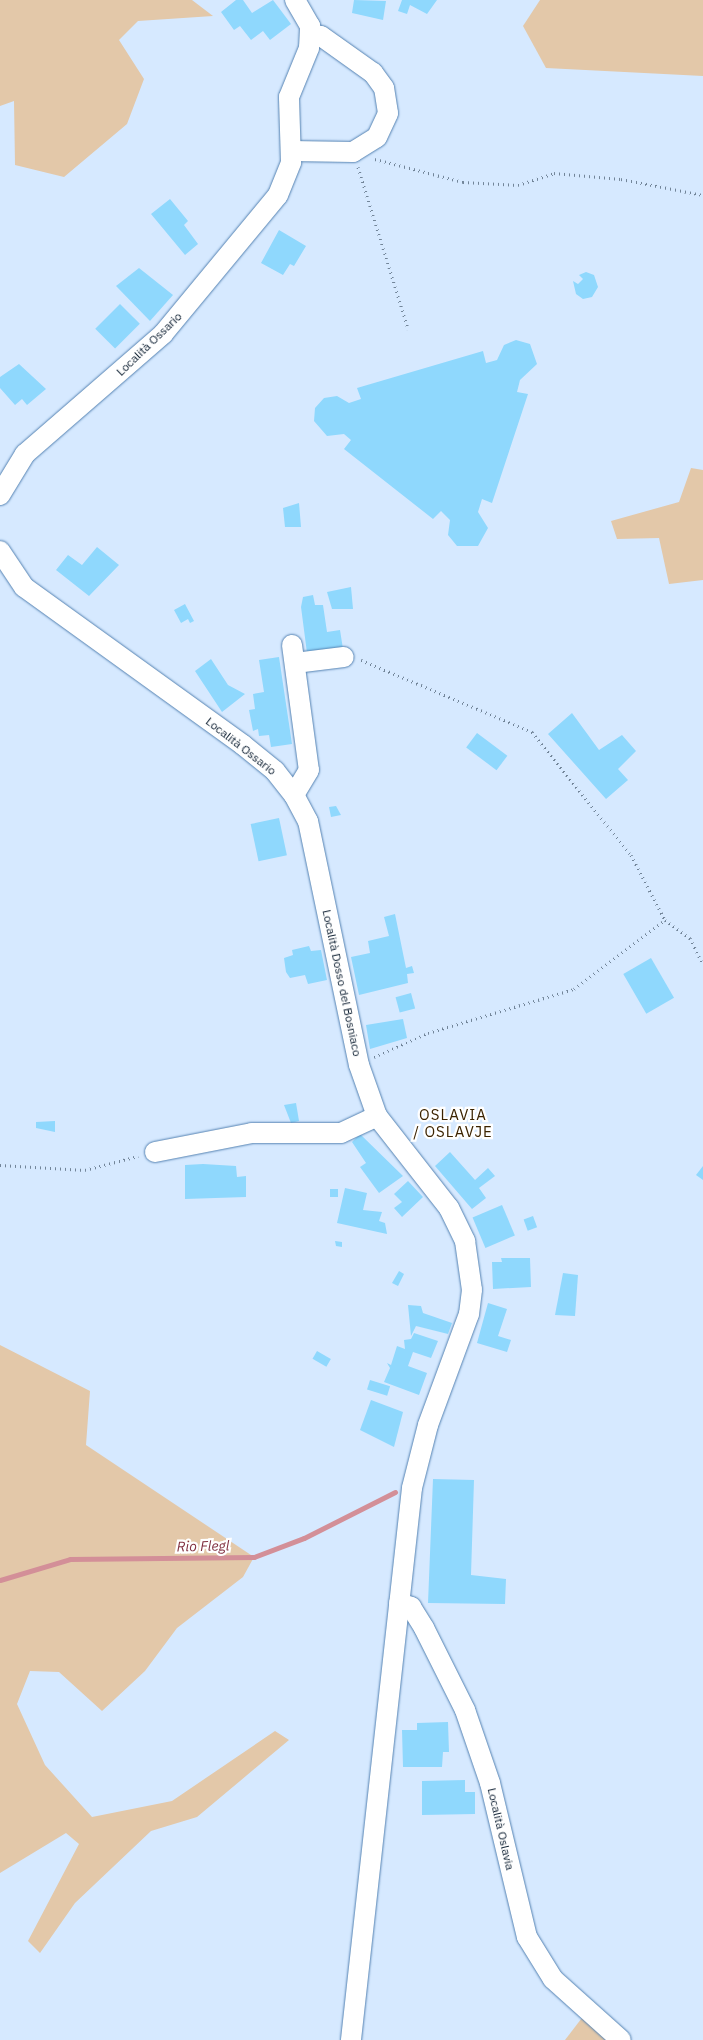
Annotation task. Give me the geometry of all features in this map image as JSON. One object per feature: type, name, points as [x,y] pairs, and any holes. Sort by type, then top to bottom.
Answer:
[{"type":"street","points":[[291,151],[353,152],[385,126],[384,88],[373,73],[321,36],[310,34],[304,10],[296,0]]},
{"type":"street","name":"Località Ossario","points":[[0,494],[25,454],[145,352],[197,294],[278,195],[288,174],[291,151],[289,97],[310,34]]},
{"type":"street","name":"Località Ossario","points":[[0,551],[24,587],[275,771],[294,795],[314,848]]},
{"type":"street","points":[[294,795],[309,770],[294,654],[344,657]]},
{"type":"street","name":"Località Dosso del Bosniaco","points":[[314,848],[359,1065],[377,1116],[449,1208],[470,1260],[469,1314],[428,1425],[412,1488],[399,1603]]},
{"type":"street","points":[[156,1152],[252,1132],[342,1133],[377,1116]]},
{"type":"street","points":[[351,2040],[366,1935],[399,1603]]},
{"type":"street","name":"Località Oslavia","points":[[399,1603],[411,1607],[424,1628],[465,1710],[490,1783],[527,1937],[553,1979],[621,2040]]},
{"type":"path","points":[[353,152],[463,182],[518,185],[554,172],[621,179],[703,195]]},
{"type":"path","points":[[353,152],[408,329]]},
{"type":"path","points":[[344,657],[387,668],[500,722],[532,732],[632,855],[664,920],[690,938],[703,964]]},
{"type":"path","points":[[359,1065],[428,1033],[574,989],[664,920]]},
{"type":"path","points":[[0,1165],[85,1170],[156,1152]]},
{"type":"shaded area","points":[[0,0],[192,0],[213,16],[138,21],[119,40],[144,79],[127,124],[64,177],[15,165],[14,101],[0,106]]},
{"type":"shaded area","points":[[540,0],[703,0],[703,76],[546,68],[523,26]]},
{"type":"shaded area","points":[[691,468],[703,470],[703,580],[669,584],[659,538],[617,539],[611,521],[679,502]]},
{"type":"shaded area","points":[[0,1345],[90,1391],[86,1445],[254,1557],[243,1577],[177,1628],[145,1671],[102,1711],[59,1672],[30,1671],[17,1704],[45,1765],[92,1817],[172,1801],[275,1731],[289,1740],[197,1817],[151,1831],[75,1903],[40,1953],[28,1941],[79,1844],[66,1833],[0,1873]]},
{"type":"shaded area","points":[[588,2010],[621,2040],[565,2040]]},
{"type":"building","points":[[236,0],[243,0],[252,13],[273,0],[291,24],[270,40],[263,31],[251,40],[240,26],[234,30],[221,12]]},
{"type":"building","points":[[354,0],[386,1],[383,20],[352,13]]},
{"type":"building","points":[[402,0],[437,0],[427,14],[410,5],[407,14],[398,11]]},
{"type":"building","points":[[170,199],[188,221],[184,225],[198,244],[185,255],[151,214]]},
{"type":"building","points":[[279,230],[306,246],[294,266],[290,264],[283,275],[261,263]]},
{"type":"building","points":[[139,268],[173,295],[150,321],[116,286]]},
{"type":"building","points":[[586,272],[594,275],[598,287],[592,297],[583,299],[576,294],[573,281],[578,284],[583,279],[579,275]]},
{"type":"building","points":[[120,304],[140,324],[115,349],[95,329]]},
{"type":"building","points":[[516,340],[530,344],[537,364],[520,380],[517,392],[528,394],[492,503],[482,499],[478,512],[488,528],[478,546],[457,546],[448,535],[450,520],[441,511],[433,519],[344,449],[351,440],[344,434],[327,436],[314,421],[315,408],[324,398],[337,396],[349,403],[361,399],[357,388],[483,351],[486,363],[497,360],[504,345]]},
{"type":"building","points":[[19,364],[46,389],[27,405],[22,399],[15,405],[0,388],[0,377]]},
{"type":"building","points":[[299,503],[301,527],[285,527],[283,508]]},
{"type":"building","points":[[97,547],[119,565],[89,596],[56,570],[68,555],[82,565]]},
{"type":"building","points":[[351,587],[353,609],[332,609],[327,592]]},
{"type":"building","points":[[313,595],[315,605],[323,605],[327,632],[340,630],[343,649],[307,653],[301,607],[303,597]]},
{"type":"building","points":[[185,604],[194,621],[190,623],[188,619],[181,623],[174,610]]},
{"type":"building","points":[[279,657],[292,744],[271,747],[269,735],[259,736],[258,729],[253,731],[249,710],[255,709],[253,694],[264,692],[259,660]]},
{"type":"building","points":[[211,659],[228,685],[245,694],[222,712],[195,671]]},
{"type":"building","points":[[572,713],[599,750],[622,735],[636,751],[618,769],[628,780],[606,799],[548,734]]},
{"type":"building","points":[[477,733],[507,756],[497,770],[466,747]]},
{"type":"building","points":[[336,806],[341,815],[331,817],[329,807]]},
{"type":"building","points":[[279,818],[287,855],[259,861],[251,824]]},
{"type":"building","points":[[395,914],[406,968],[412,966],[414,973],[407,974],[408,983],[359,995],[351,957],[370,953],[368,941],[389,936],[384,917]]},
{"type":"building","points":[[309,946],[311,951],[321,950],[327,980],[308,984],[305,975],[290,978],[286,972],[284,958],[293,955],[292,950]]},
{"type":"building","points":[[651,958],[674,998],[646,1014],[623,974]]},
{"type":"building","points":[[411,993],[415,1008],[400,1013],[396,997]]},
{"type":"building","points":[[403,1019],[407,1038],[370,1049],[366,1025]]},
{"type":"building","points":[[296,1103],[299,1121],[291,1123],[284,1105]]},
{"type":"building","points":[[55,1121],[55,1132],[36,1128],[36,1122]]},
{"type":"building","points":[[360,1134],[403,1176],[379,1193],[360,1167],[366,1163],[352,1142]]},
{"type":"building","points":[[450,1152],[475,1180],[488,1168],[495,1176],[479,1188],[486,1198],[472,1209],[435,1166]]},
{"type":"building","points":[[185,1165],[236,1166],[237,1177],[246,1176],[246,1197],[185,1199]]},
{"type":"building","points":[[703,1166],[703,1180],[696,1175]]},
{"type":"building","points":[[408,1181],[423,1197],[402,1217],[394,1208],[402,1202],[394,1194]]},
{"type":"building","points":[[345,1188],[367,1193],[363,1210],[382,1212],[379,1221],[385,1223],[387,1234],[337,1223]]},
{"type":"building","points":[[330,1189],[338,1189],[338,1197],[330,1197]]},
{"type":"building","points":[[502,1205],[515,1235],[485,1248],[473,1218]]},
{"type":"building","points":[[533,1216],[537,1227],[528,1231],[524,1219]]},
{"type":"building","points":[[335,1241],[342,1242],[342,1247],[336,1246]]},
{"type":"building","points":[[501,1258],[530,1258],[531,1287],[493,1289],[492,1262],[502,1262]]},
{"type":"building","points":[[399,1271],[404,1274],[398,1286],[392,1283]]},
{"type":"building","points":[[563,1273],[578,1275],[575,1316],[555,1315]]},
{"type":"building","points":[[488,1303],[507,1309],[498,1336],[511,1340],[507,1352],[477,1343]]},
{"type":"building","points":[[408,1305],[421,1306],[423,1313],[452,1323],[448,1334],[416,1326],[411,1336]]},
{"type":"building","points":[[414,1333],[438,1341],[431,1358],[413,1352],[408,1366],[427,1373],[419,1395],[384,1382],[390,1368],[387,1363],[391,1365],[397,1346],[405,1349],[404,1340],[411,1339]]},
{"type":"building","points":[[317,1351],[331,1359],[326,1367],[312,1359]]},
{"type":"building","points":[[370,1380],[390,1386],[387,1396],[367,1390]]},
{"type":"building","points":[[371,1400],[403,1412],[394,1447],[360,1430]]},
{"type":"building","points":[[433,1479],[474,1480],[471,1575],[506,1579],[505,1604],[428,1603]]},
{"type":"building","points":[[448,1722],[449,1752],[443,1752],[442,1767],[403,1767],[402,1730],[417,1730],[417,1723]]},
{"type":"building","points":[[465,1780],[465,1792],[475,1792],[475,1814],[422,1815],[422,1781]]},
{"type":"waterway","name":"Rio Flegl","points":[[0,1580],[70,1559],[254,1557],[304,1538],[395,1492]]},
{"type":"district","name":"OSLAVIA / OSLAVJE","points":[[453,1122]]}]
